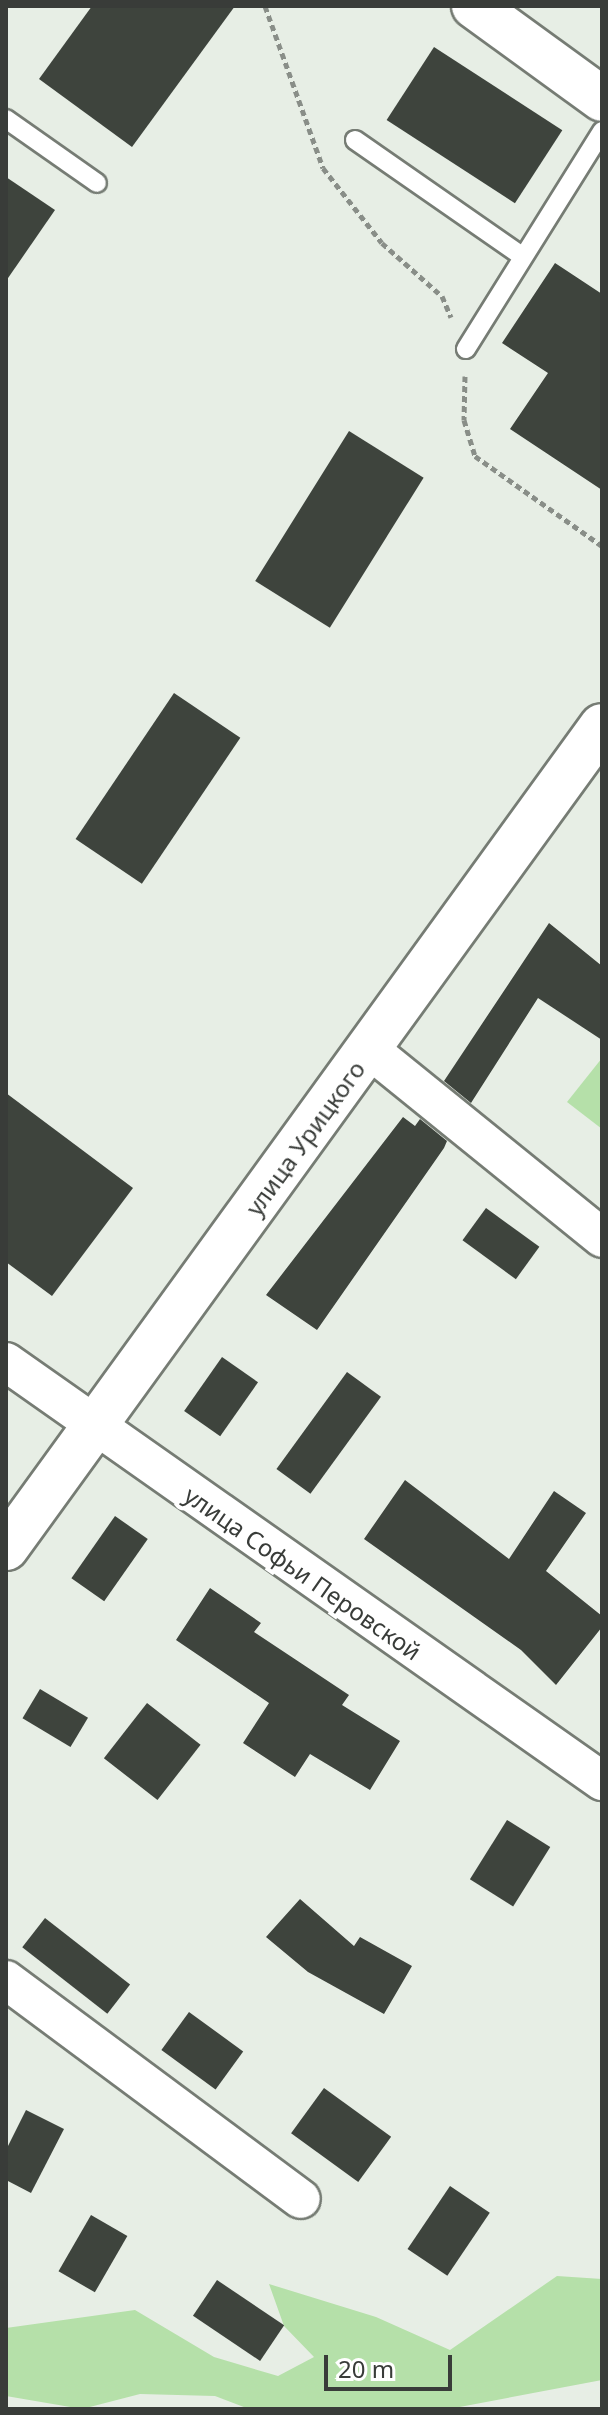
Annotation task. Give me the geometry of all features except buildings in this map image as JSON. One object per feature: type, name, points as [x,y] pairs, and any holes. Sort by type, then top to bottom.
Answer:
[{"type":"main road","points":[[474,6],[602,99]]},
{"type":"main road","name":"улица Урицкого","points":[[6,1548],[96,1428],[602,726]]},
{"type":"street","points":[[369,1049],[602,1238]]},
{"type":"street","name":"улица Софьи Перовской","points":[[6,1362],[602,1781]]},
{"type":"street","points":[[6,1980],[301,2199]]},
{"type":"lane","points":[[6,119],[97,183]]},
{"type":"lane","points":[[466,349],[602,131]]},
{"type":"lane","points":[[355,140],[522,256]]},
{"type":"path","points":[[265,6],[323,168],[382,243],[442,296],[466,349],[464,420],[475,456],[602,546]]},
{"type":"green space","points":[[602,1058],[602,1129],[567,1102]]},
{"type":"green space","points":[[557,2276],[602,2279],[602,2380],[449,2409],[249,2409],[215,2396],[140,2394],[82,2409],[6,2396],[6,2328],[135,2310],[214,2357],[278,2376],[314,2357],[284,2326],[269,2284],[376,2317],[450,2350]]}]
